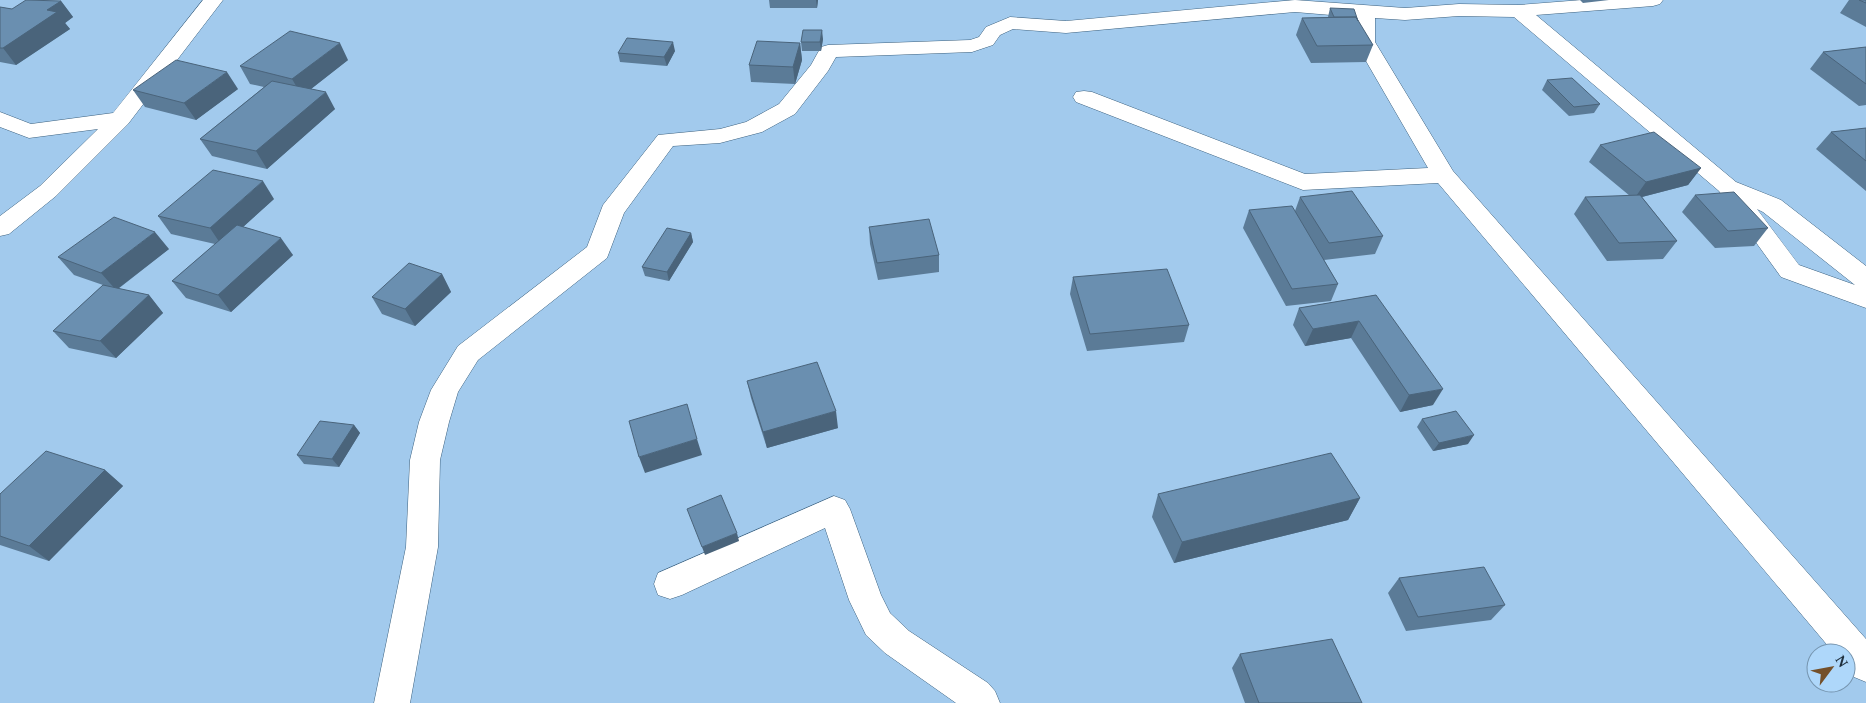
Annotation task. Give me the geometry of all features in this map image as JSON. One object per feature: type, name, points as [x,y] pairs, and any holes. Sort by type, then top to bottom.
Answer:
[{"type":"street","points":[[0,228],[48,191],[120,119],[213,0]]},
{"type":"street","points":[[392,703],[422,547],[425,460],[434,422],[445,390],[468,353],[598,252],[612,211],[666,140],[720,136],[754,127],[786,109],[821,67],[828,51],[972,46],[986,42],[992,31],[1010,23],[1066,27],[1313,6],[1369,6],[1405,14],[1455,5],[1518,11],[1653,0]]},
{"type":"street","points":[[1369,6],[1365,42],[1444,175],[1866,665]]},
{"type":"street","points":[[1518,11],[1727,186],[1790,271],[1866,299]]},
{"type":"street","points":[[1084,97],[1303,182],[1444,175]]},
{"type":"street","points":[[0,118],[29,131],[120,119]]},
{"type":"street","points":[[1727,186],[1772,206],[1866,280]]},
{"type":"street","points":[[670,584],[834,509],[866,600],[878,624],[897,642],[975,695],[982,703]]},
{"type":"building","points":[[26,0],[61,1],[47,10],[57,12],[3,48],[0,48],[0,7],[12,9]]},
{"type":"building","points":[[1330,8],[1354,9],[1358,21],[1356,17],[1334,17]]},
{"type":"building","points":[[1356,17],[1373,45],[1317,46],[1302,18]]},
{"type":"building","points":[[803,30],[822,30],[820,42],[801,42]]},
{"type":"building","points":[[290,31],[340,43],[292,79],[240,66]]},
{"type":"building","points":[[627,38],[673,42],[664,57],[618,53]]},
{"type":"building","points":[[757,41],[800,43],[793,67],[749,65]]},
{"type":"building","points":[[1866,47],[1866,84],[1823,52]]},
{"type":"building","points":[[176,60],[227,72],[184,103],[133,90]]},
{"type":"building","points":[[1572,78],[1600,104],[1574,107],[1547,80]]},
{"type":"building","points":[[272,81],[326,92],[256,151],[200,139]]},
{"type":"building","points":[[1866,128],[1866,161],[1831,132]]},
{"type":"building","points":[[1654,132],[1701,168],[1646,182],[1600,145]]},
{"type":"building","points":[[213,170],[263,181],[210,228],[158,216]]},
{"type":"building","points":[[1352,191],[1383,236],[1329,243],[1300,197]]},
{"type":"building","points":[[1734,192],[1768,228],[1728,231],[1695,195]]},
{"type":"building","points":[[1640,195],[1677,241],[1619,243],[1585,197]]},
{"type":"building","points":[[1292,206],[1338,284],[1292,289],[1249,210]]},
{"type":"building","points":[[114,217],[155,232],[101,273],[58,257]]},
{"type":"building","points":[[929,219],[939,255],[877,263],[869,227]]},
{"type":"building","points":[[237,225],[281,238],[218,295],[172,281]]},
{"type":"building","points":[[667,228],[691,233],[667,272],[642,267]]},
{"type":"building","points":[[409,263],[442,274],[405,309],[372,297]]},
{"type":"building","points":[[1167,269],[1189,325],[1090,334],[1073,277]]},
{"type":"building","points":[[103,285],[149,295],[100,341],[53,331]]},
{"type":"building","points":[[1376,295],[1443,389],[1409,395],[1359,321],[1313,329],[1299,308]]},
{"type":"building","points":[[817,362],[836,411],[763,432],[747,381]]},
{"type":"building","points":[[687,404],[697,439],[639,457],[629,421]]},
{"type":"building","points":[[1456,411],[1474,435],[1439,443],[1422,419]]},
{"type":"building","points":[[320,421],[354,425],[332,459],[297,455]]},
{"type":"building","points":[[46,451],[105,470],[29,546],[0,536],[0,494]]},
{"type":"building","points":[[1331,453],[1360,498],[1182,542],[1158,494]]},
{"type":"building","points":[[721,495],[737,533],[702,547],[687,509]]},
{"type":"building","points":[[1484,567],[1505,605],[1418,617],[1399,578]]},
{"type":"building","points":[[1332,639],[1362,703],[1259,703],[1240,654]]}]
